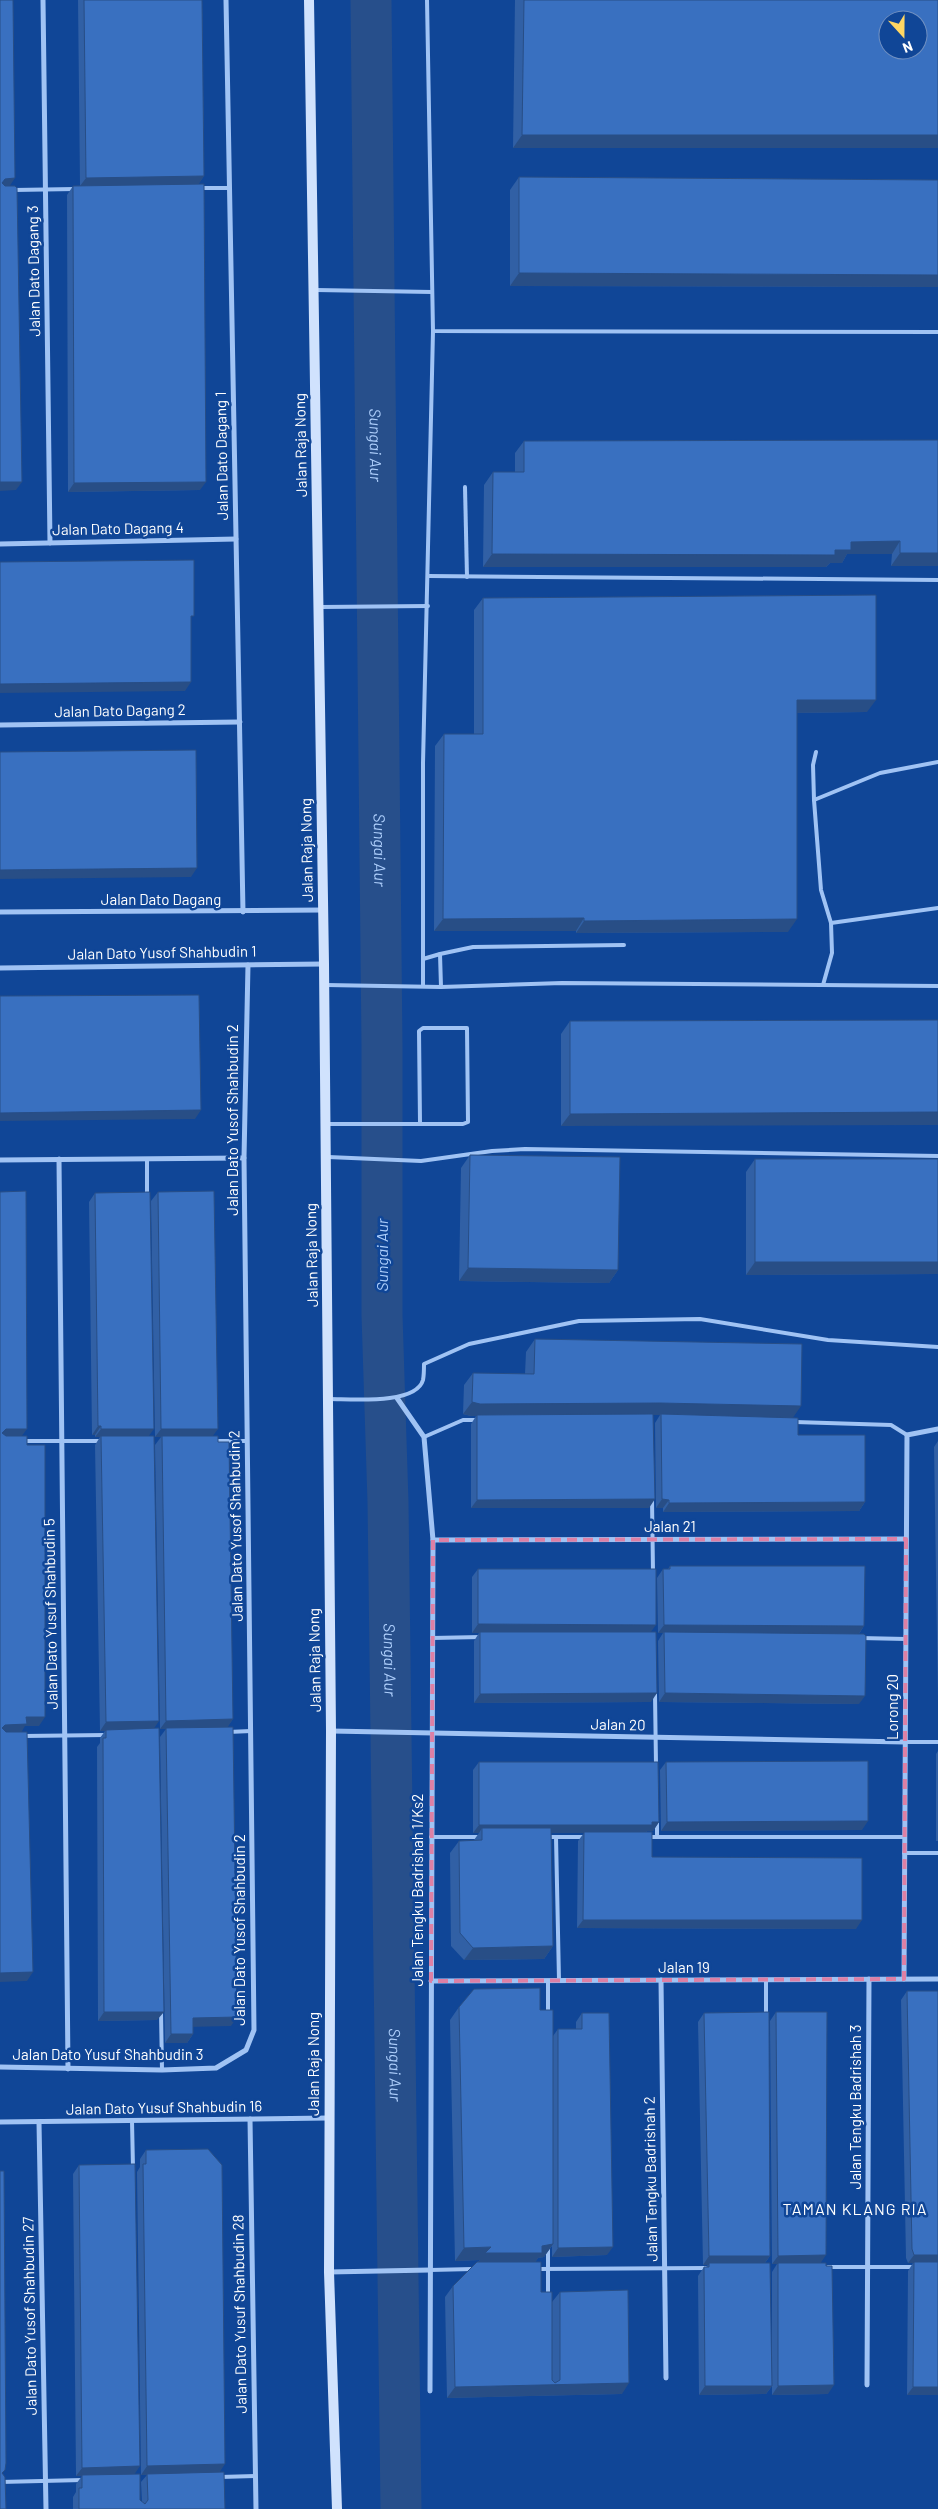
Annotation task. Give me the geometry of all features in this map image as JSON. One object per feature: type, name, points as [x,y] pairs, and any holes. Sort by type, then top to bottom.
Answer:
[{"type":"main road","name":"Jalan Raja Nong","points":[[309,0],[324,964],[331,1731],[328,2272],[337,2509]]},
{"type":"street","name":"Jalan Dato Dagang 3","points":[[43,0],[50,543]]},
{"type":"street","name":"Jalan Dato Dagang 1","points":[[226,0],[244,912]]},
{"type":"street","name":"Jalan Dato Dagang 4","points":[[0,544],[236,539]]},
{"type":"street","name":"Jalan Dato Dagang 2","points":[[0,725],[240,722]]},
{"type":"street","name":"Jalan Dato Dagang","points":[[0,912],[244,912],[323,910]]},
{"type":"street","name":"Jalan Dato Yusof Shahbudin 1","points":[[0,968],[324,964]]},
{"type":"street","name":"Jalan Dato Yusof Shahbudin 2","points":[[216,2068],[246,2050],[254,2030],[244,1158],[248,965]]},
{"type":"street","points":[[0,1160],[244,1158]]},
{"type":"street","name":"Jalan Dato Yusuf Shahbudin 5","points":[[59,1160],[68,2068]]},
{"type":"street","name":"Jalan Tengku Badrishah 1/Ks2","points":[[397,1398],[424,1437],[433,1540],[430,2391]]},
{"type":"street","points":[[907,1436],[938,1430]]},
{"type":"street","name":"Lorong 20","points":[[904,1979],[907,1436]]},
{"type":"street","name":"Jalan 21","points":[[433,1540],[906,1539]]},
{"type":"street","name":"Jalan 20","points":[[331,1731],[396,1734],[905,1742]]},
{"type":"street","name":"Jalan Tengku Badrishah 3","points":[[867,2385],[869,1979]]},
{"type":"street","name":"Jalan 19","points":[[431,1981],[938,1979]]},
{"type":"street","name":"Jalan Tengku Badrishah 2","points":[[661,1980],[666,2378]]},
{"type":"street","name":"Jalan Dato Yusuf Shahbudin 3","points":[[0,2066],[162,2070],[216,2068]]},
{"type":"street","name":"Jalan Dato Yusuf Shahbudin 16","points":[[0,2122],[328,2118]]},
{"type":"street","name":"Jalan Dato Yusuf Shahbudin 28","points":[[250,2119],[256,2509]]},
{"type":"street","name":"Jalan Dato Yusof Shahbudin 27","points":[[39,2122],[46,2509]]},
{"type":"street","points":[[328,2272],[430,2270]]},
{"type":"lane","points":[[423,986],[422,764],[428,606],[433,331],[427,0]]},
{"type":"lane","points":[[191,188],[229,188]]},
{"type":"lane","points":[[9,190],[84,189]]},
{"type":"lane","points":[[314,290],[432,292]]},
{"type":"lane","points":[[433,331],[938,332]]},
{"type":"lane","points":[[465,487],[467,576]]},
{"type":"lane","points":[[428,576],[938,580]]},
{"type":"lane","points":[[318,608],[428,606]]},
{"type":"lane","points":[[816,752],[813,764],[814,800],[821,890],[831,923],[832,953],[823,985]]},
{"type":"lane","points":[[814,800],[880,773],[938,762]]},
{"type":"lane","points":[[831,923],[938,908]]},
{"type":"lane","points":[[423,959],[473,947],[624,945]]},
{"type":"lane","points":[[440,954],[441,986]]},
{"type":"lane","points":[[324,985],[441,986],[562,982],[938,986]]},
{"type":"lane","points":[[324,1124],[376,1122],[400,1123],[420,1123],[468,1122],[467,1028],[423,1028],[419,1031],[420,1123]]},
{"type":"lane","points":[[326,1157],[421,1161],[525,1149],[938,1156]]},
{"type":"lane","points":[[147,1159],[147,1208]]},
{"type":"lane","points":[[328,1399],[397,1398],[416,1390],[423,1381],[424,1364],[469,1344],[579,1321],[700,1319],[828,1340],[938,1347]]},
{"type":"lane","points":[[424,1437],[463,1420],[481,1420]]},
{"type":"lane","points":[[786,1422],[891,1425],[907,1436]]},
{"type":"lane","points":[[18,1441],[112,1441]]},
{"type":"lane","points":[[209,1441],[247,1441]]},
{"type":"lane","points":[[652,1493],[653,1579]]},
{"type":"lane","points":[[432,1638],[487,1636]]},
{"type":"lane","points":[[858,1638],[906,1639]]},
{"type":"lane","points":[[655,1692],[656,1768]]},
{"type":"lane","points":[[222,1732],[251,1731]]},
{"type":"lane","points":[[18,1736],[110,1734]]},
{"type":"lane","points":[[905,1742],[938,1742]]},
{"type":"lane","points":[[656,1817],[657,1837]]},
{"type":"lane","points":[[431,1837],[489,1837]]},
{"type":"lane","points":[[537,1837],[593,1837]]},
{"type":"lane","points":[[556,1837],[559,1980]]},
{"type":"lane","points":[[638,1837],[905,1837]]},
{"type":"lane","points":[[904,1853],[938,1853]]},
{"type":"lane","points":[[766,1980],[766,2019]]},
{"type":"lane","points":[[548,1981],[548,2020]]},
{"type":"lane","points":[[160,2000],[162,2070]]},
{"type":"lane","points":[[132,2121],[133,2170]]},
{"type":"lane","points":[[548,2239],[548,2306]]},
{"type":"lane","points":[[818,2268],[920,2267]]},
{"type":"lane","points":[[528,2269],[712,2268]]},
{"type":"lane","points":[[430,2270],[479,2269]]},
{"type":"lane","points":[[216,2477],[255,2476]]},
{"type":"lane","points":[[0,2482],[91,2480]]},
{"type":"highlighted area","points":[[906,1539],[904,1979],[431,1981],[433,1540]]},
{"type":"building","points":[[0,0],[13,0],[15,178],[5,179],[2,183],[5,186],[15,186],[17,188],[22,482],[0,482]]},
{"type":"building","points":[[84,0],[202,0],[204,176],[86,178]]},
{"type":"building","points":[[524,0],[938,0],[938,135],[522,135]]},
{"type":"building","points":[[519,177],[938,180],[938,275],[519,273]]},
{"type":"building","points":[[204,184],[206,482],[74,483],[73,186]]},
{"type":"building","points":[[938,440],[938,553],[900,553],[900,541],[851,542],[851,550],[835,550],[835,555],[492,554],[493,472],[524,472],[524,441]]},
{"type":"building","points":[[194,560],[194,616],[191,616],[191,682],[0,684],[0,562]]},
{"type":"building","points":[[876,595],[876,700],[797,700],[797,919],[584,921],[584,918],[443,919],[444,734],[483,734],[483,598]]},
{"type":"building","points":[[196,750],[197,868],[0,870],[0,752]]},
{"type":"building","points":[[199,995],[201,1110],[0,1113],[0,996]]},
{"type":"building","points":[[938,1020],[938,1112],[570,1114],[570,1021]]},
{"type":"building","points":[[470,1155],[620,1157],[618,1270],[468,1268]]},
{"type":"building","points":[[755,1159],[938,1159],[938,1262],[755,1262]]},
{"type":"building","points":[[26,1191],[27,1429],[6,1429],[2,1433],[6,1436],[27,1436],[27,1445],[45,1445],[45,1717],[26,1717],[27,1724],[5,1725],[2,1728],[6,1732],[27,1732],[33,1972],[0,1973],[0,1192]]},
{"type":"building","points":[[214,1191],[218,1429],[161,1429],[158,1192]]},
{"type":"building","points":[[150,1192],[154,1429],[101,1429],[101,1426],[98,1426],[95,1193]]},
{"type":"building","points":[[535,1339],[802,1344],[801,1406],[660,1403],[480,1404],[472,1402],[473,1373],[534,1374]]},
{"type":"building","points":[[653,1414],[655,1499],[477,1500],[477,1415]]},
{"type":"building","points":[[661,1414],[798,1418],[798,1435],[865,1435],[865,1502],[669,1503],[669,1500],[662,1499]]},
{"type":"building","points":[[101,1436],[154,1436],[159,1721],[106,1722]]},
{"type":"building","points":[[162,1436],[218,1436],[218,1442],[229,1442],[233,1719],[166,1721]]},
{"type":"building","points":[[670,1566],[865,1566],[864,1626],[664,1625],[663,1569],[670,1569]]},
{"type":"building","points":[[478,1569],[656,1569],[656,1625],[478,1624]]},
{"type":"building","points":[[480,1632],[656,1632],[657,1693],[480,1694]]},
{"type":"building","points":[[664,1632],[864,1634],[866,1636],[865,1696],[665,1693]]},
{"type":"building","points":[[233,1727],[237,2017],[193,2018],[193,2034],[171,2034],[166,1728]]},
{"type":"building","points":[[159,1728],[164,2012],[104,2012],[103,1738],[106,1738],[106,1730]]},
{"type":"building","points":[[868,1761],[868,1821],[667,1822],[666,1762]]},
{"type":"building","points":[[479,1762],[658,1762],[659,1822],[652,1822],[652,1825],[479,1825]]},
{"type":"building","points":[[482,1828],[551,1828],[553,1946],[473,1948],[460,1933],[459,1841],[482,1840]]},
{"type":"building","points":[[584,1832],[652,1832],[652,1857],[862,1858],[862,1920],[583,1920]]},
{"type":"building","points":[[540,1988],[540,2010],[553,2010],[553,2244],[542,2246],[542,2253],[485,2253],[491,2247],[464,2248],[459,2007],[474,1989]]},
{"type":"building","points":[[907,1991],[938,1991],[938,2255],[914,2255],[912,2249]]},
{"type":"building","points":[[769,2012],[770,2256],[709,2256],[704,2013]]},
{"type":"building","points":[[776,2012],[827,2012],[826,2255],[778,2256]]},
{"type":"building","points":[[582,2013],[609,2013],[613,2247],[558,2248],[558,2029],[582,2029]]},
{"type":"building","points":[[208,2149],[222,2165],[225,2464],[147,2466],[143,2164],[146,2164],[146,2150]]},
{"type":"building","points":[[135,2164],[140,2466],[82,2468],[79,2165]]},
{"type":"building","points":[[0,2171],[4,2171],[6,2463],[5,2470],[2,2473],[5,2477],[6,2509],[0,2509]]},
{"type":"building","points":[[477,2262],[541,2262],[541,2292],[552,2292],[552,2380],[555,2383],[560,2380],[560,2292],[628,2290],[629,2383],[455,2387],[453,2286]]},
{"type":"building","points":[[914,2262],[938,2262],[938,2387],[913,2387]]},
{"type":"building","points":[[709,2263],[770,2263],[772,2386],[705,2386],[704,2267],[709,2267]]},
{"type":"building","points":[[778,2263],[826,2263],[826,2266],[832,2266],[834,2385],[778,2386]]},
{"type":"building","points":[[224,2472],[225,2509],[79,2509],[79,2488],[82,2488],[82,2475],[140,2474],[140,2500],[145,2504],[148,2500],[147,2474]]},
{"type":"waterway","name":"Sungai Aur","points":[[371,0],[382,1046],[382,1315],[388,1502],[401,2509]]},
{"type":"district","name":"TAMAN KLANG RIA","points":[[855,2209]]}]
